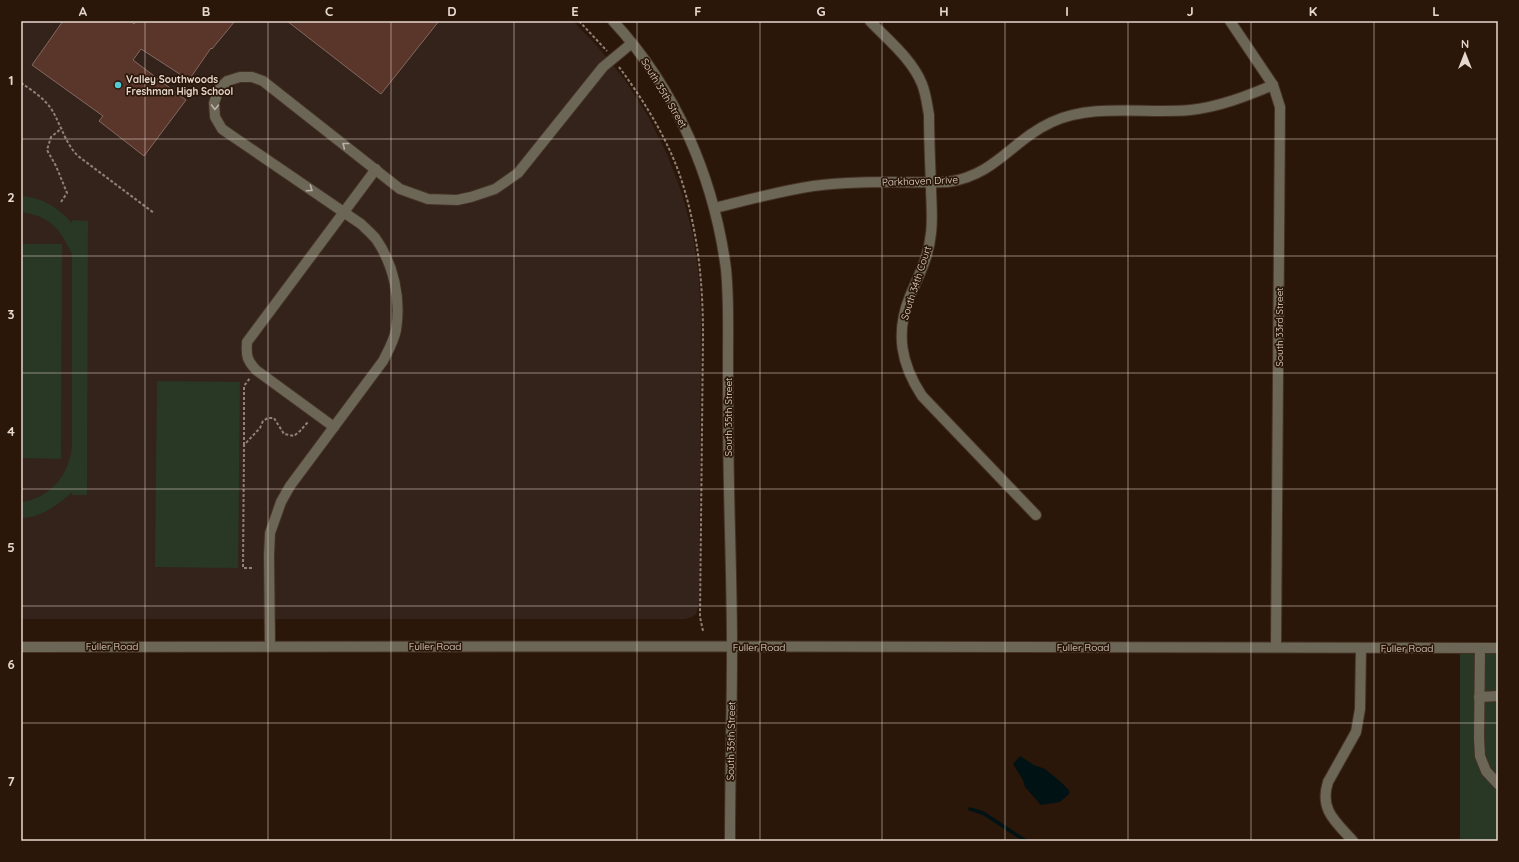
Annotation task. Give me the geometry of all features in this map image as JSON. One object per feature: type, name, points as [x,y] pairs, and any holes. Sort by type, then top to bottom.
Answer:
[{"type":"street","name":"South 35th Street","points":[[613,21],[632,43],[653,72],[680,118],[697,155],[708,184],[726,270],[728,308],[728,445],[732,647],[730,841]]},
{"type":"street","name":"South 34th Court","points":[[870,21],[914,69],[922,84],[929,115],[932,233],[928,253],[904,314],[902,348],[906,366],[913,382],[922,396],[1036,515]]},
{"type":"street","name":"South 33rd Street","points":[[1230,21],[1273,85],[1280,107],[1276,647]]},
{"type":"street","points":[[270,645],[269,556],[270,533],[275,517],[290,486],[383,361],[391,346],[396,331],[398,312],[394,277],[382,249],[375,238],[361,224],[222,129],[215,117],[214,103],[219,89],[227,81],[240,77],[252,77],[263,81],[400,189],[428,199],[457,200],[494,189],[518,173],[599,71],[632,43]]},
{"type":"street","name":"Parkhaven Drive","points":[[714,208],[779,192],[815,186],[853,183],[963,180],[994,164],[1034,132],[1052,122],[1070,116],[1089,112],[1190,110],[1214,106],[1273,85]]},
{"type":"street","points":[[334,427],[256,370],[249,362],[246,353],[247,342],[376,169]]},
{"type":"street","name":"Fuller Road","points":[[21,647],[270,645],[1498,648]]},
{"type":"street","points":[[1353,841],[1332,818],[1327,809],[1325,790],[1356,732],[1360,709],[1361,648]]},
{"type":"street","points":[[1480,648],[1480,756],[1486,771],[1498,784]]},
{"type":"street","points":[[1479,696],[1498,696]]},
{"type":"path","points":[[579,21],[613,58],[642,100],[666,144],[678,171],[690,213],[701,268],[703,290],[700,617],[703,631]]},
{"type":"path","points":[[21,83],[33,91],[51,108],[71,148],[78,156],[154,213]]},
{"type":"path","points":[[61,202],[67,193],[56,166],[47,150],[51,137],[62,128]]},
{"type":"path","points":[[251,378],[244,386],[243,568],[252,568]]},
{"type":"path","points":[[244,445],[260,428],[263,421],[268,418],[274,418],[284,434],[294,436],[300,432],[309,420]]},
{"type":"shaded area","points":[[21,21],[573,21],[598,47],[625,80],[648,116],[667,154],[682,194],[693,235],[699,278],[701,320],[699,605],[696,614],[685,619],[21,619]]},
{"type":"shaded area","points":[[1020,756],[1034,765],[1045,769],[1069,790],[1069,794],[1060,802],[1041,805],[1025,787],[1023,780],[1013,764]]},
{"type":"green space","points":[[21,196],[37,199],[50,204],[72,223],[72,220],[88,221],[87,495],[72,495],[72,492],[49,510],[35,516],[21,518],[21,502],[32,500],[50,490],[62,475],[70,457],[72,446],[72,254],[63,237],[53,225],[40,217],[21,212]]},
{"type":"green space","points":[[21,244],[62,244],[61,459],[21,458]]},
{"type":"green space","points":[[157,381],[240,382],[238,568],[155,567]]},
{"type":"green space","points":[[1460,654],[1498,654],[1498,841],[1460,841]]},
{"type":"building","name":"Valley Southwoods Freshman High School","points":[[63,21],[130,21],[134,24],[137,21],[235,21],[212,49],[211,48],[189,80],[141,49],[133,60],[186,100],[144,156],[99,121],[103,116],[32,65]]},
{"type":"building","points":[[287,21],[439,21],[381,94]]},
{"type":"waterway","points":[[970,809],[983,813],[1026,841]]},
{"type":"place","name":"Valley Southwoods Freshman High School","points":[[118,85]]}]
